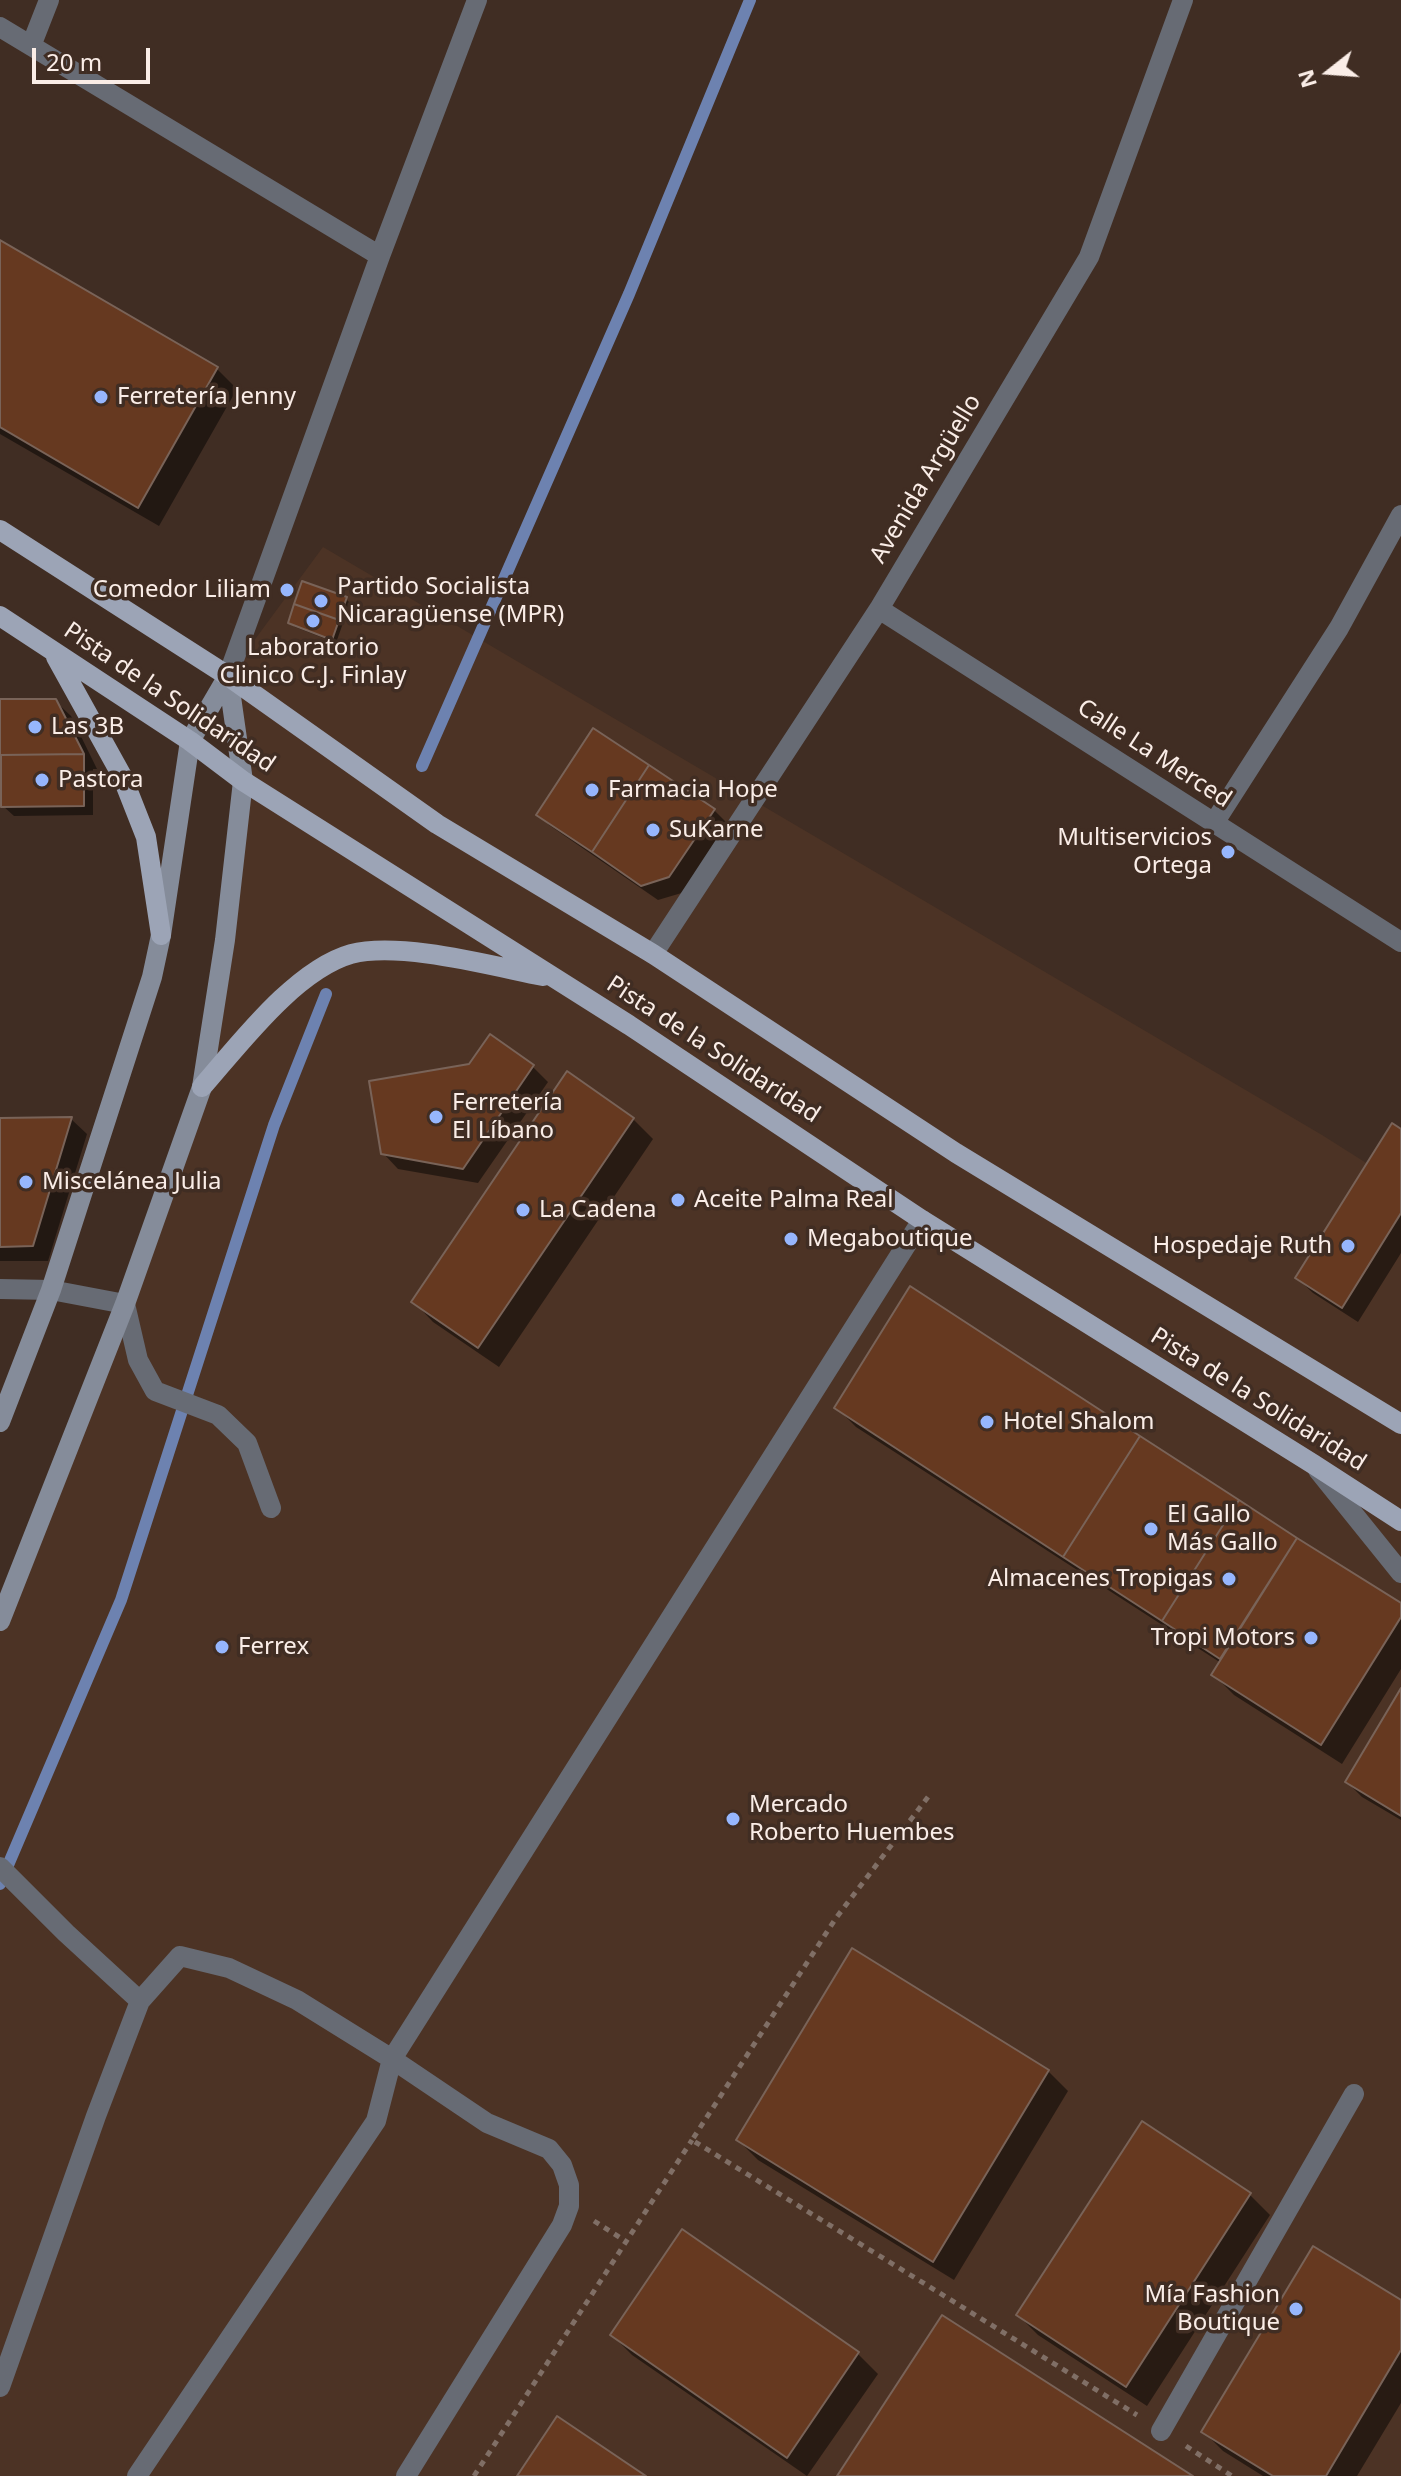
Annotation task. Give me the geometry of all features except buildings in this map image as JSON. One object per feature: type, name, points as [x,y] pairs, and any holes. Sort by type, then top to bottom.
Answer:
[{"type":"main road","name":"Pista de la Solidaridad","points":[[0,530],[228,676],[437,824],[653,954],[956,1153],[1401,1424]]},
{"type":"main road","name":"Pista de la Solidaridad","points":[[0,616],[190,741],[243,781],[555,978],[922,1220],[1401,1521]]},
{"type":"main road","points":[[54,653],[122,776],[146,837],[161,935]]},
{"type":"main road","points":[[0,1422],[51,1290],[152,977],[190,741],[228,676]]},
{"type":"main road","points":[[0,1621],[125,1304],[202,1087],[225,940],[243,781],[228,676]]},
{"type":"main road","points":[[202,1087],[273,1007],[318,970],[351,954],[374,950],[402,951],[555,978]]},
{"type":"street","points":[[31,46],[49,0]]},
{"type":"street","points":[[228,676],[380,256],[477,0]]},
{"type":"street","name":"Avenida Argüello","points":[[653,954],[879,609],[1089,257],[1183,0]]},
{"type":"street","points":[[0,27],[380,256]]},
{"type":"street","points":[[1214,823],[1339,628],[1401,515]]},
{"type":"street","name":"Calle La Merced","points":[[879,609],[1401,942]]},
{"type":"street","points":[[137,2476],[376,2121],[392,2059],[922,1220]]},
{"type":"street","points":[[0,1289],[51,1290],[125,1304],[138,1360],[155,1391],[218,1415],[247,1443],[271,1508]]},
{"type":"street","points":[[1313,1464],[1401,1573]]},
{"type":"street","points":[[0,1867],[140,2001]]},
{"type":"street","points":[[0,2387],[140,2001],[180,1956],[229,1968],[297,2000],[487,2123],[549,2149],[562,2165],[569,2185],[569,2206],[562,2225],[406,2476]]},
{"type":"street","points":[[1161,2431],[1354,2094]]},
{"type":"path","points":[[474,2476],[836,1918],[928,1797]]},
{"type":"path","points":[[692,2140],[1232,2476]]},
{"type":"shaded area","name":"Mercado Roberto Huembes","points":[[323,547],[1322,1135],[1401,1185],[1401,2476],[0,2476],[0,1624],[202,1087],[243,781],[228,676]]},
{"type":"waterway","points":[[422,766],[629,294],[750,0]]},
{"type":"waterway","points":[[0,1884],[121,1600],[274,1125],[326,994]]},
{"type":"place","name":"Ferretería Jenny","points":[[101,397]]},
{"type":"place","name":"Comedor Liliam","points":[[287,590]]},
{"type":"place","name":"Partido Socialista Nicaragüense (MPR)","points":[[321,601]]},
{"type":"place","name":"Laboratorio Clinico C.J. Finlay","points":[[313,621]]},
{"type":"place","name":"Las 3B","points":[[35,727]]},
{"type":"place","name":"Pastora","points":[[42,780]]},
{"type":"place","name":"Farmacia Hope","points":[[592,790]]},
{"type":"place","name":"SuKarne","points":[[653,830]]},
{"type":"place","name":"Multiservicios Ortega","points":[[1228,852]]},
{"type":"place","name":"Ferretería El Líbano","points":[[436,1117]]},
{"type":"place","name":"Miscelánea Julia","points":[[26,1182]]},
{"type":"place","name":"Aceite Palma Real","points":[[678,1200]]},
{"type":"place","name":"La Cadena","points":[[523,1210]]},
{"type":"place","name":"Megaboutique","points":[[791,1239]]},
{"type":"place","name":"Hospedaje Ruth","points":[[1348,1246]]},
{"type":"place","name":"Hotel Shalom","points":[[987,1422]]},
{"type":"place","name":"El Gallo Más Gallo","points":[[1151,1529]]},
{"type":"place","name":"Almacenes Tropigas","points":[[1229,1579]]},
{"type":"place","name":"Tropi Motors","points":[[1311,1638]]},
{"type":"place","name":"Ferrex","points":[[222,1647]]},
{"type":"place","name":"Mercado Roberto Huembes","points":[[733,1819]]},
{"type":"place","name":"Mía Fashion Boutique","points":[[1296,2309]]}]
